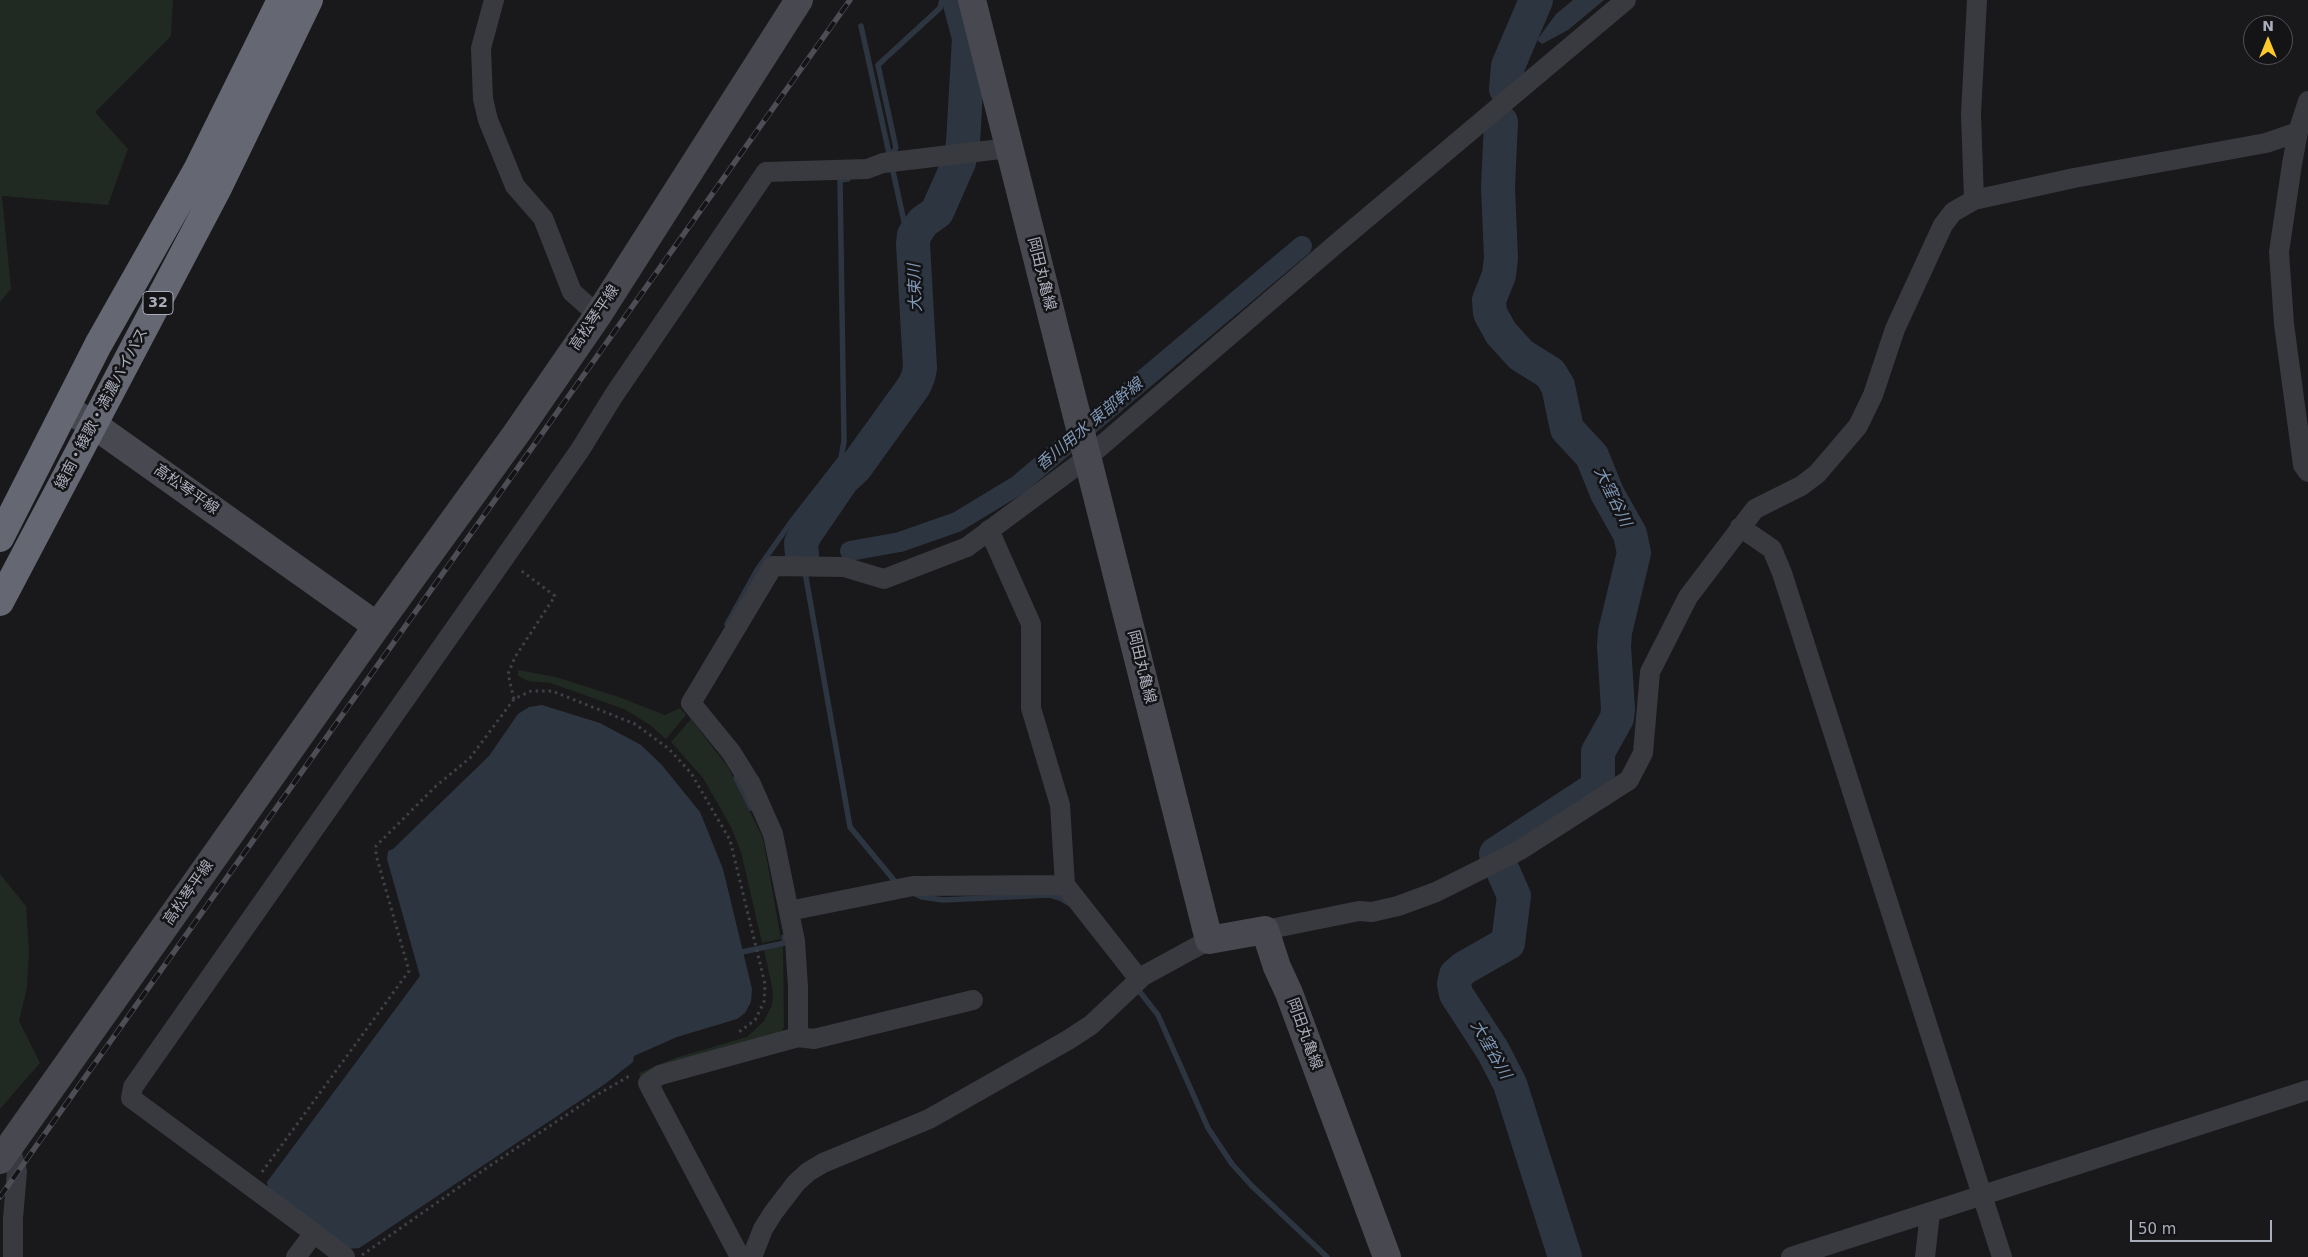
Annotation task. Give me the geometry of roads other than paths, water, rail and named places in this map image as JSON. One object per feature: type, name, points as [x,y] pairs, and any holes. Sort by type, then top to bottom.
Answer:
[{"type":"highway","name":"綾南・綾歌・満濃バイパス","points":[[0,538],[98,345],[197,170],[281,0]]},
{"type":"highway","name":"綾南・綾歌・満濃バイパス","points":[[0,602],[218,188],[309,0]]},
{"type":"main road","name":"高松琴平線","points":[[9,1160],[377,626],[516,434],[598,315],[799,0]]},
{"type":"main road","name":"岡田丸亀線","points":[[972,0],[1209,940]]},
{"type":"main road","name":"高松琴平線","points":[[67,409],[94,424],[377,626]]},
{"type":"main road","name":"岡田丸亀線","points":[[1265,930],[1277,967],[1289,993],[1387,1257]]},
{"type":"main road","points":[[1209,940],[1265,930]]},
{"type":"street","points":[[494,0],[487,17],[481,48],[483,99],[488,120],[515,186],[543,218],[572,292],[598,315]]},
{"type":"street","points":[[798,1037],[798,987],[795,941],[773,834],[751,784],[730,752],[691,703],[773,566],[844,567],[884,578],[967,548],[1336,244],[1626,0]]},
{"type":"street","points":[[1974,200],[1971,114],[1977,0]]},
{"type":"street","points":[[2308,101],[2298,132],[2280,252],[2284,324],[2303,465],[2308,472]]},
{"type":"street","points":[[1265,930],[1359,911],[1372,912],[1436,892],[1520,850],[1629,780],[1643,753],[1650,672],[1656,656],[1688,597],[1740,527],[1755,510],[1801,486],[1817,474],[1858,426],[1872,395],[1896,328],[1916,289],[1943,225],[1953,212],[1974,200],[2074,178],[2266,143],[2298,132]]},
{"type":"street","points":[[344,1257],[252,1186],[132,1098],[133,1087],[580,450],[614,395],[766,172],[867,169],[890,162],[1009,148]]},
{"type":"street","points":[[1740,527],[1772,549],[1782,572],[2002,1257]]},
{"type":"street","points":[[989,530],[1031,624],[1031,708],[1060,805],[1065,885],[1135,984]]},
{"type":"street","points":[[789,911],[905,889],[1065,885]]},
{"type":"street","points":[[752,1257],[763,1229],[773,1213],[796,1183],[808,1172],[823,1163],[938,1114],[1068,1040],[1091,1025],[1135,984],[1209,940]]},
{"type":"street","points":[[740,1257],[648,1083],[660,1075],[798,1037],[814,1039],[973,1000]]},
{"type":"street","points":[[1791,1257],[2308,1090]]},
{"type":"street","points":[[0,1222],[9,1160]]},
{"type":"street","points":[[9,1160],[13,1218],[13,1257]]},
{"type":"street","points":[[1924,1257],[1930,1213]]},
{"type":"street","points":[[296,1257],[314,1233]]},
{"type":"waterway","points":[[890,157],[896,148],[878,65],[940,8],[942,0]]},
{"type":"waterway","name":"大束川","points":[[802,555],[801,543],[806,533],[843,479],[855,468],[914,386],[918,377],[920,368],[914,235],[923,222],[937,212],[959,162],[963,143],[969,38],[959,0]]},
{"type":"waterway","name":"大窪谷川","points":[[1506,89],[1508,66],[1536,0]]},
{"type":"waterway","points":[[843,479],[853,460],[907,387],[914,371],[907,235],[861,26]]},
{"type":"waterway","name":"大窪谷川","points":[[1496,854],[1595,789],[1598,782],[1598,752],[1617,718],[1615,632],[1634,553],[1630,534],[1607,493],[1592,456],[1567,429],[1558,386],[1550,373],[1521,355],[1501,333],[1490,313],[1489,300],[1499,275],[1501,258],[1498,187],[1501,122]]},
{"type":"waterway","points":[[727,624],[757,570],[791,522],[841,458],[844,441],[840,180],[848,179]]},
{"type":"waterway","name":"香川用水 東部幹線","points":[[850,551],[900,542],[957,522],[1018,485],[1302,246]]},
{"type":"waterway","points":[[791,522],[806,533]]},
{"type":"waterway","points":[[802,555],[850,827],[898,885]]},
{"type":"waterway","points":[[736,778],[751,808]]},
{"type":"waterway","name":"大窪谷川","points":[[1503,871],[1514,896],[1508,943],[1464,968],[1456,975],[1454,984],[1456,994],[1493,1051],[1510,1084],[1565,1257]]},
{"type":"waterway","points":[[913,893],[922,897],[943,900],[1050,895],[1070,904]]},
{"type":"waterway","points":[[737,953],[785,943],[784,937]]},
{"type":"waterway","points":[[1136,987],[1158,1015],[1208,1128],[1232,1164],[1252,1186],[1327,1257]]},
{"type":"railway","points":[[0,1197],[850,0]]}]
